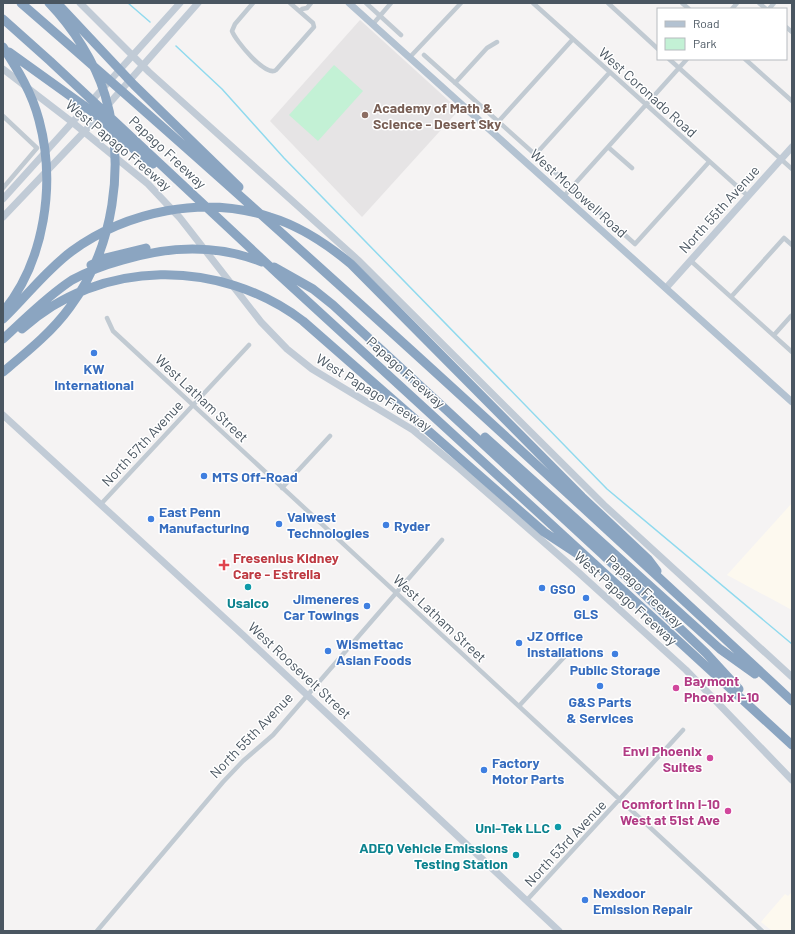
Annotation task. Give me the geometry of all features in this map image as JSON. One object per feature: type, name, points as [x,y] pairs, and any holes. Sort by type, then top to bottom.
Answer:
[{"type":"highway","name":"Papago Freeway","points":[[21,3],[134,101],[352,297],[792,701]]},
{"type":"highway","points":[[53,5],[172,123],[352,297]]},
{"type":"highway","points":[[3,372],[37,343],[64,314],[80,292],[99,254],[112,209],[115,161],[108,104],[101,84],[80,44],[53,5]]},
{"type":"highway","name":"Papago Freeway","points":[[3,19],[284,280],[792,744]]},
{"type":"highway","points":[[3,47],[82,105],[139,154],[184,186]]},
{"type":"highway","points":[[3,47],[27,87],[38,115],[46,158],[46,189],[42,225],[32,261],[16,294],[3,312]]},
{"type":"highway","points":[[3,319],[56,264],[82,244],[114,227],[162,212],[200,207],[222,208],[270,216],[305,232],[333,249],[351,264],[582,497],[648,559],[676,593]]},
{"type":"highway","points":[[3,333],[47,293],[82,269],[105,258],[129,251],[158,246],[222,247],[263,257],[303,276],[720,649],[784,694]]},
{"type":"highway","points":[[3,339],[48,298],[85,273],[132,257],[183,246]]},
{"type":"highway","points":[[3,347],[47,310],[71,296],[91,287],[138,275],[174,274],[210,278],[252,291],[280,305],[303,321],[544,532],[604,572]]},
{"type":"highway","points":[[338,307],[706,653],[778,731]]},
{"type":"main road","points":[[80,3],[130,58],[358,260],[604,505],[792,677]]},
{"type":"main road","points":[[3,199],[180,3]]},
{"type":"main road","points":[[3,217],[84,132],[198,3]]},
{"type":"main road","name":"West McDowell Road","points":[[350,3],[792,402]]},
{"type":"main road","name":"West Papago Freeway","points":[[3,69],[75,119],[84,132],[138,175],[168,205],[261,322],[287,349],[312,369],[413,430],[460,469],[578,572],[691,675],[792,780]]},
{"type":"main road","name":"North 55th Avenue","points":[[666,288],[792,147]]},
{"type":"main road","name":"West Roosevelt Street","points":[[3,415],[308,695],[559,931]]},
{"type":"street","points":[[253,3],[235,24],[232,30],[237,40],[259,64],[271,72],[276,70],[314,27],[313,23],[301,10],[290,3]]},
{"type":"street","points":[[301,10],[302,3]]},
{"type":"street","points":[[301,10],[306,8],[311,3]]},
{"type":"street","points":[[366,3],[401,35]]},
{"type":"street","points":[[373,24],[391,3]]},
{"type":"street","points":[[410,58],[461,3]]},
{"type":"street","name":"West Coronado Road","points":[[533,3],[748,196]]},
{"type":"street","points":[[608,3],[657,48]]},
{"type":"street","points":[[498,122],[573,39]]},
{"type":"street","points":[[455,83],[487,48],[497,42]]},
{"type":"street","name":"West McDowell Road","points":[[424,56],[635,244],[710,162]]},
{"type":"street","points":[[670,60],[792,169]]},
{"type":"street","points":[[564,196],[686,60]]},
{"type":"street","points":[[746,60],[792,101]]},
{"type":"street","points":[[535,155],[610,72]]},
{"type":"street","points":[[3,116],[37,148],[3,188]]},
{"type":"street","points":[[608,147],[632,168]]},
{"type":"street","points":[[731,297],[784,238],[792,245]]},
{"type":"street","points":[[691,261],[792,352]]},
{"type":"street","points":[[774,335],[791,316]]},
{"type":"street","name":"West Latham Street","points":[[107,318],[113,331],[762,931]]},
{"type":"street","name":"North 57th Avenue","points":[[101,504],[249,345]]},
{"type":"street","points":[[282,488],[330,436]]},
{"type":"street","name":"North 55th Avenue","points":[[97,931],[223,782],[243,761],[273,735],[442,540]]},
{"type":"street","points":[[519,706],[567,654]]},
{"type":"street","name":"North 53rd Avenue","points":[[527,900],[683,730]]},
{"type":"shaded area","name":"Academy of Math & Science - Desert Sky","points":[[360,20],[459,110],[362,217],[270,121]]},
{"type":"shaded area","points":[[792,503],[792,610],[727,575]]},
{"type":"shaded area","points":[[792,892],[792,931],[772,931],[761,922],[785,894],[788,896]]},
{"type":"green space","points":[[334,65],[363,91],[318,141],[289,115]]},
{"type":"waterway","points":[[128,3],[150,22]]},
{"type":"waterway","points":[[176,46],[222,89],[284,158],[607,489],[792,644]]},
{"type":"place","name":"Academy of Math & Science - Desert Sky","points":[[365,115]]},
{"type":"place","name":"KW International","points":[[94,353]]},
{"type":"place","name":"MTS Off-Road","points":[[204,476]]},
{"type":"place","name":"East Penn Manufacturing","points":[[151,519]]},
{"type":"place","name":"Valwest Technologies","points":[[279,524]]},
{"type":"place","name":"Ryder","points":[[386,525]]},
{"type":"place","name":"Fresenius Kidney Care - Estrella","points":[[224,565]]},
{"type":"place","name":"Usalco","points":[[248,587]]},
{"type":"place","name":"GSO","points":[[542,588]]},
{"type":"place","name":"GLS","points":[[586,598]]},
{"type":"place","name":"Jimeneres Car Towings","points":[[367,606]]},
{"type":"place","name":"JZ Office Installations","points":[[519,643]]},
{"type":"place","name":"Wismettac Asian Foods","points":[[328,651]]},
{"type":"place","name":"Public Storage","points":[[615,654]]},
{"type":"place","name":"G&S Parts & Services","points":[[600,686]]},
{"type":"place","name":"Baymont Phoenix I-10","points":[[676,688]]},
{"type":"place","name":"Envi Phoenix Suites","points":[[710,758]]},
{"type":"place","name":"Factory Motor Parts","points":[[484,770]]},
{"type":"place","name":"Comfort Inn I-10 West at 51st Ave","points":[[728,811]]},
{"type":"place","name":"Uni-Tek LLC","points":[[558,827]]},
{"type":"place","name":"ADEQ Vehicle Emissions Testing Station","points":[[516,855]]},
{"type":"place","name":"Nexdoor Emission Repair","points":[[585,900]]}]
